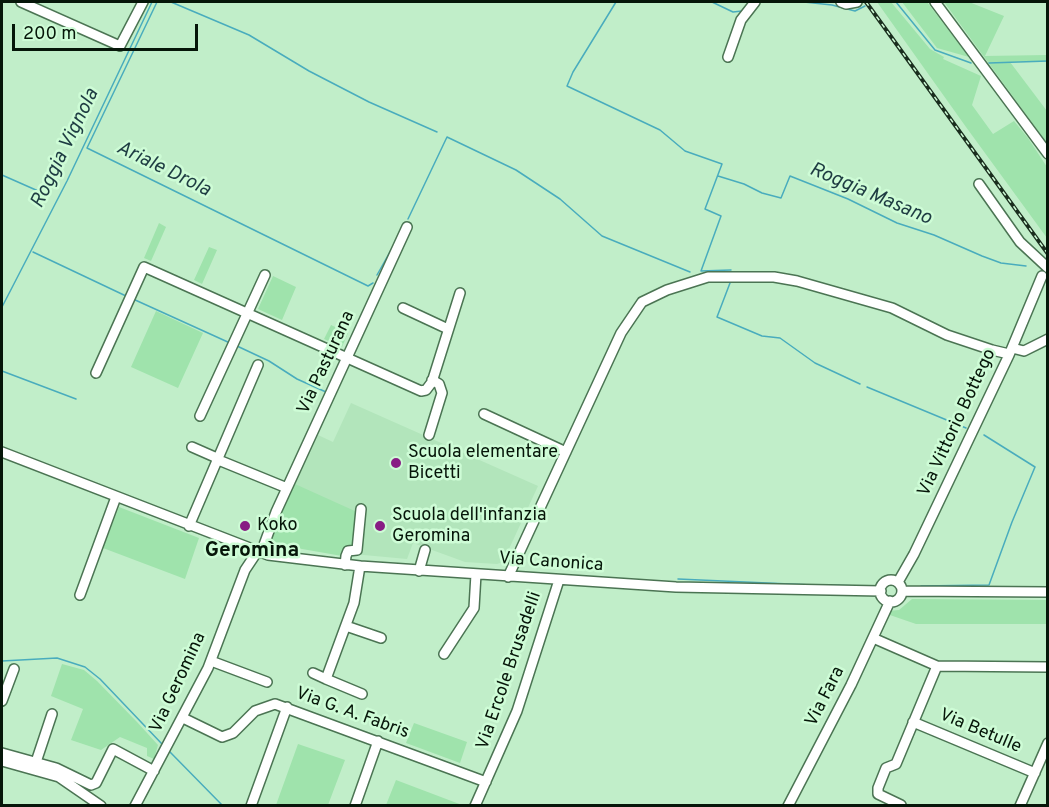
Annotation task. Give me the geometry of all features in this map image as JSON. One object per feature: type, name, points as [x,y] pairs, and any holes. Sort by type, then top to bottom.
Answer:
[{"type":"street","points":[[21,2],[120,46],[143,2]]},
{"type":"street","points":[[728,57],[741,20],[755,2]]},
{"type":"street","points":[[841,2],[846,4],[857,2]]},
{"type":"street","points":[[935,2],[1047,154]]},
{"type":"street","points":[[979,184],[1020,242],[1045,272]]},
{"type":"street","name":"Via Pasturana","points":[[255,551],[269,520],[276,512],[407,227]]},
{"type":"street","points":[[96,374],[144,267],[417,390],[426,390],[432,380],[460,293]]},
{"type":"street","name":"Via Vittorio Bottego","points":[[900,587],[1045,272]]},
{"type":"street","points":[[200,416],[265,275]]},
{"type":"street","points":[[508,577],[621,333],[642,302],[666,290],[708,277],[774,277],[798,281],[892,308],[973,345],[1024,351],[1047,339]]},
{"type":"street","points":[[403,308],[448,329]]},
{"type":"street","points":[[189,526],[258,365]]},
{"type":"street","points":[[429,435],[442,399],[439,384],[432,380]]},
{"type":"street","points":[[484,414],[566,452]]},
{"type":"street","points":[[192,447],[287,488]]},
{"type":"street","name":"Via Canonica","points":[[2,452],[255,551],[305,561],[419,571],[676,587],[881,591]]},
{"type":"street","points":[[80,595],[116,497]]},
{"type":"street","points":[[345,565],[348,551],[357,550],[361,509]]},
{"type":"street","points":[[419,571],[425,550]]},
{"type":"street","name":"Via Geromina","points":[[135,806],[211,661],[245,570],[255,551]]},
{"type":"street","points":[[326,679],[354,603],[360,566]]},
{"type":"street","points":[[444,654],[474,608],[476,574]]},
{"type":"street","name":"Via Ercole Brusadelli","points":[[475,806],[518,711],[560,580]]},
{"type":"street","points":[[900,587],[897,600],[890,601],[882,597],[883,584],[888,581],[900,587],[1047,592]]},
{"type":"street","name":"Via Fara","points":[[788,806],[890,601]]},
{"type":"street","points":[[346,626],[381,638]]},
{"type":"street","points":[[873,638],[938,666],[1047,667]]},
{"type":"street","points":[[211,661],[267,682]]},
{"type":"street","points":[[901,805],[877,792],[886,768],[896,764],[938,666]]},
{"type":"street","points":[[2,702],[14,669]]},
{"type":"street","points":[[313,673],[362,694]]},
{"type":"street","name":"Via G. A. Fabris","points":[[183,718],[222,737],[233,733],[255,711],[275,704],[486,782]]},
{"type":"street","points":[[251,806],[286,708]]},
{"type":"street","points":[[36,762],[52,714]]},
{"type":"street","name":"Via Betulle","points":[[913,722],[1035,773]]},
{"type":"street","points":[[355,806],[378,741]]},
{"type":"street","points":[[1020,806],[1047,743]]},
{"type":"street","points":[[2,753],[65,771],[88,784],[94,784],[113,749],[154,771]]},
{"type":"street","points":[[2,761],[59,777],[101,806]]},
{"type":"shaded area","points":[[877,2],[891,2],[930,49],[944,57],[943,59],[981,76],[972,105],[993,134],[1014,121],[1028,138],[1047,167],[1047,238],[966,127]]},
{"type":"shaded area","points":[[902,2],[927,2],[969,57],[937,48]]},
{"type":"shaded area","points":[[944,2],[969,2],[1004,16],[985,56],[1047,55],[1047,61],[1010,62],[1047,111],[1047,143]]},
{"type":"shaded area","points":[[159,223],[166,227],[151,261],[144,258]]},
{"type":"shaded area","points":[[209,247],[217,250],[202,284],[194,280]]},
{"type":"shaded area","points":[[273,276],[296,287],[282,320],[258,309]]},
{"type":"shaded area","points":[[156,311],[203,333],[178,388],[131,367]]},
{"type":"shaded area","points":[[331,325],[348,333],[342,347],[324,339]]},
{"type":"shaded area","name":"Scuola elementare Bicetti","points":[[351,403],[538,486],[503,562],[497,564],[465,562],[413,543],[407,559],[353,554],[295,484],[318,435],[333,442]]},
{"type":"shaded area","points":[[295,484],[357,512],[354,548],[342,556],[268,543]]},
{"type":"shaded area","points":[[119,507],[199,538],[185,579],[103,548]]},
{"type":"shaded area","points":[[912,599],[1047,600],[1047,624],[916,624],[887,614],[888,611],[899,610]]},
{"type":"shaded area","points":[[62,664],[84,670],[137,722],[158,745],[154,759],[147,756],[147,748],[120,737],[101,750],[71,740],[83,709],[51,696]]},
{"type":"shaded area","points":[[414,723],[467,742],[460,763],[406,743]]},
{"type":"shaded area","points":[[298,744],[345,760],[328,805],[276,805]]},
{"type":"shaded area","points":[[396,780],[462,805],[386,805]]},
{"type":"waterway","name":"Roggia Vignola","points":[[2,307],[67,181],[152,2]]},
{"type":"waterway","name":"Ariale Drola","points":[[157,2],[87,148],[368,286],[373,283]]},
{"type":"waterway","points":[[171,2],[249,35],[309,71],[369,102],[437,132]]},
{"type":"waterway","name":"Roggia Masano","points":[[616,2],[573,72],[567,86],[660,130],[685,151],[722,164],[705,209],[721,216],[701,271],[731,270]]},
{"type":"waterway","points":[[712,2],[733,12],[742,11]]},
{"type":"waterway","points":[[804,2],[832,5],[855,11],[865,6]]},
{"type":"waterway","points":[[896,2],[935,50],[971,63]]},
{"type":"waterway","points":[[989,63],[1048,61]]},
{"type":"waterway","name":"Ariale Drola","points":[[408,219],[447,137],[516,170],[560,199],[602,236],[690,272]]},
{"type":"waterway","points":[[2,175],[45,194]]},
{"type":"waterway","name":"Roggia Masano","points":[[718,176],[781,198],[790,176],[848,199],[897,223],[934,235],[982,256],[1001,263],[1026,266]]},
{"type":"waterway","name":"Ariale Drola","points":[[377,275],[395,243]]},
{"type":"waterway","points":[[33,252],[126,296]]},
{"type":"waterway","name":"Roggia Masano","points":[[730,283],[717,317],[762,336],[780,338],[815,363],[860,384]]},
{"type":"waterway","points":[[133,299],[230,343]]},
{"type":"waterway","points":[[237,346],[326,392]]},
{"type":"waterway","points":[[2,371],[76,399]]},
{"type":"waterway","name":"Roggia Masano","points":[[867,387],[966,428]]},
{"type":"waterway","name":"Roggia Masano","points":[[921,586],[989,585],[1035,467],[984,435]]},
{"type":"waterway","points":[[678,579],[812,585]]},
{"type":"waterway","points":[[822,585],[862,586]]},
{"type":"waterway","points":[[2,661],[57,658],[85,667],[100,679],[162,744]]},
{"type":"waterway","points":[[170,752],[223,806]]},
{"type":"railway","points":[[866,2],[1048,254]]},
{"type":"place","name":"Scuola elementare Bicetti","points":[[396,463]]},
{"type":"place","name":"Koko","points":[[245,526]]},
{"type":"place","name":"Scuola dell'infanzia Geromina","points":[[380,526]]},
{"type":"district","name":"Geromìna","points":[[252,552]]}]
